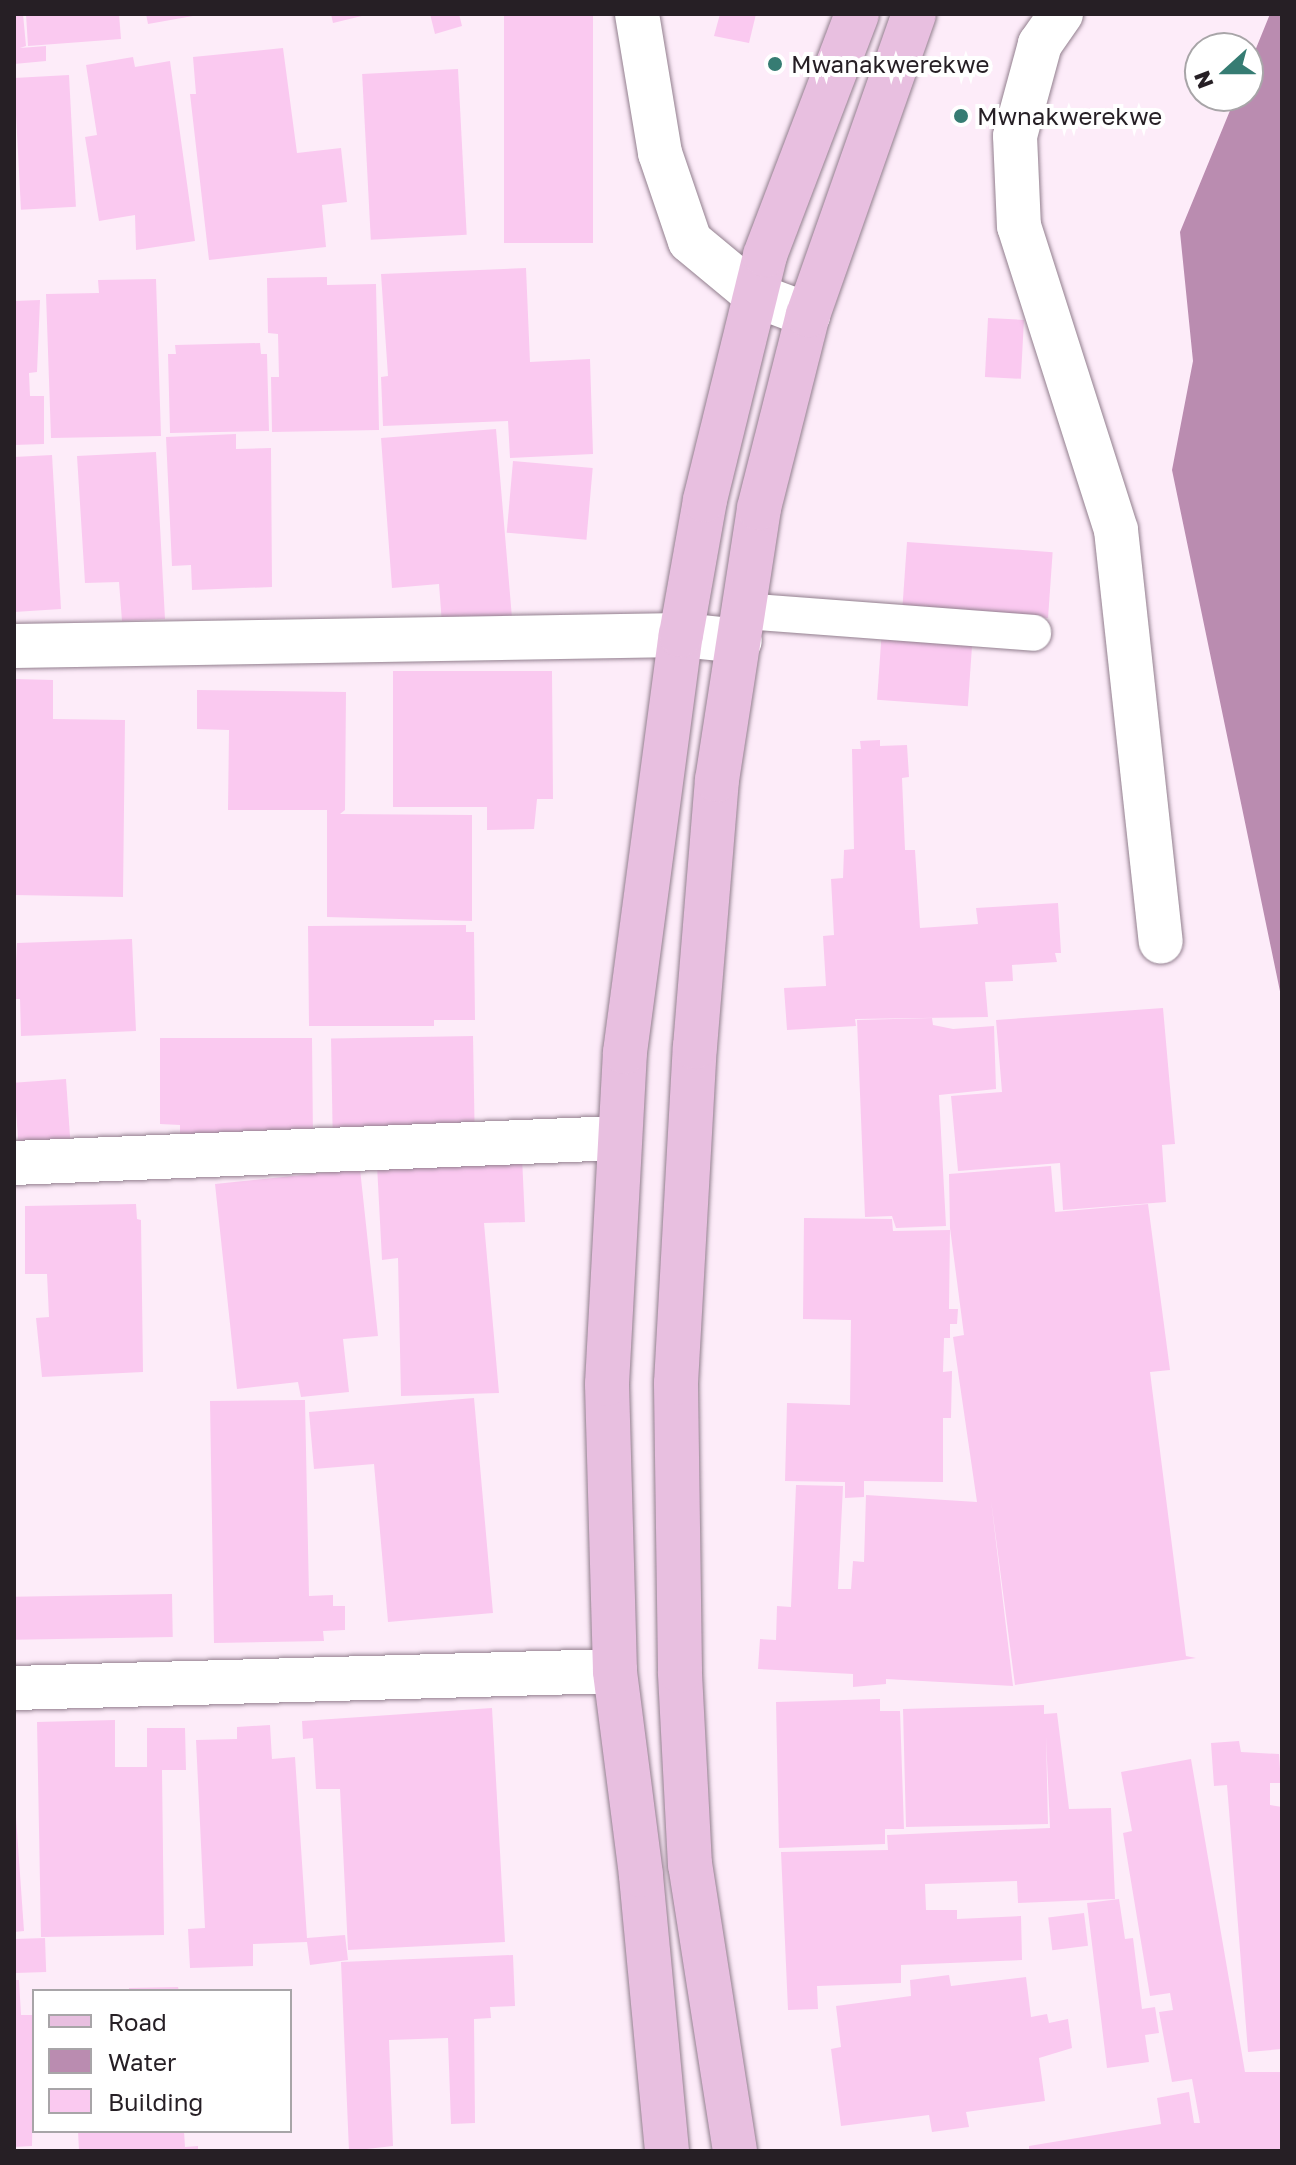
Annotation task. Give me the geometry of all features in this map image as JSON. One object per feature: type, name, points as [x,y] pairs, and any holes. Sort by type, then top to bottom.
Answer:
[{"type":"main road","points":[[667,2151],[641,1875],[615,1671],[607,1384],[625,1052],[681,635],[705,500],[765,255],[857,14]]},
{"type":"main road","points":[[735,2151],[690,1865],[680,1671],[676,1383],[716,796],[759,508],[808,315],[914,14]]},
{"type":"street","points":[[637,14],[660,153],[690,241],[755,295],[808,315]]},
{"type":"street","points":[[1061,14],[1040,44],[1015,136],[1019,226],[1116,530],[1161,942]]},
{"type":"street","points":[[14,646],[681,635],[742,626]]},
{"type":"street","points":[[14,1163],[619,1138]]},
{"type":"street","points":[[14,1688],[615,1671]]},
{"type":"lane","points":[[742,626],[1033,633]]},
{"type":"water","points":[[1270,14],[1282,14],[1282,1001],[1172,470],[1193,361],[1180,232],[1229,112],[1264,112],[1263,32]]},
{"type":"building","points":[[14,14],[23,14],[26,46],[20,48],[46,46],[46,61],[14,64]]},
{"type":"building","points":[[26,14],[119,14],[121,39],[28,46]]},
{"type":"building","points":[[146,14],[192,14],[193,16],[148,24]]},
{"type":"building","points":[[331,14],[366,14],[366,15],[333,23]]},
{"type":"building","points":[[430,14],[459,14],[462,26],[435,34]]},
{"type":"building","points":[[504,14],[593,14],[593,243],[504,243]]},
{"type":"building","points":[[720,14],[756,14],[749,43],[714,36]]},
{"type":"building","points":[[283,48],[297,153],[341,148],[347,202],[322,205],[326,247],[209,260],[190,94],[196,94],[193,57]]},
{"type":"building","points":[[133,57],[135,67],[170,61],[195,241],[136,250],[135,215],[99,221],[85,137],[97,135],[86,65]]},
{"type":"building","points":[[458,69],[467,235],[371,240],[362,74]]},
{"type":"building","points":[[69,75],[76,207],[21,210],[14,78]]},
{"type":"building","points":[[526,268],[530,362],[590,359],[593,454],[510,458],[508,421],[383,426],[381,377],[388,376],[381,274]]},
{"type":"building","points":[[327,277],[327,285],[376,284],[379,430],[272,432],[271,377],[279,377],[278,334],[268,333],[267,278]]},
{"type":"building","points":[[156,279],[161,436],[51,438],[46,294],[99,293],[98,280]]},
{"type":"building","points":[[40,300],[37,372],[29,373],[30,396],[44,396],[44,444],[14,445],[14,301]]},
{"type":"building","points":[[988,318],[1024,320],[1021,379],[985,377]]},
{"type":"building","points":[[260,343],[261,354],[267,354],[269,431],[170,433],[168,354],[176,354],[175,345]]},
{"type":"building","points":[[496,429],[512,618],[442,624],[439,584],[392,588],[381,438]]},
{"type":"building","points":[[236,434],[236,449],[271,448],[272,587],[192,590],[191,565],[172,566],[166,437]]},
{"type":"building","points":[[156,452],[165,619],[122,621],[119,582],[85,583],[77,456]]},
{"type":"building","points":[[52,455],[61,609],[14,612],[14,457]]},
{"type":"building","points":[[513,461],[593,468],[586,540],[507,533]]},
{"type":"building","points":[[907,542],[1053,552],[1048,618],[902,608]]},
{"type":"building","points":[[882,629],[973,635],[968,706],[877,700]]},
{"type":"building","points":[[393,671],[552,671],[553,799],[537,799],[534,829],[487,830],[487,807],[393,807]]},
{"type":"building","points":[[14,679],[53,680],[53,719],[125,720],[123,897],[14,895]]},
{"type":"building","points":[[197,690],[346,692],[345,810],[340,814],[472,815],[472,921],[327,917],[327,810],[228,810],[229,730],[197,729]]},
{"type":"building","points":[[880,740],[880,746],[907,745],[909,777],[902,778],[905,850],[915,850],[920,928],[978,924],[976,908],[1058,903],[1061,953],[1055,953],[1057,962],[1012,965],[1013,981],[985,982],[988,1017],[855,1019],[856,1026],[787,1030],[784,988],[826,986],[823,936],[834,935],[831,879],[843,878],[844,850],[854,849],[852,749],[861,749],[860,741]]},
{"type":"building","points":[[466,925],[466,932],[474,932],[475,1020],[434,1020],[434,1026],[309,1026],[308,926]]},
{"type":"building","points":[[132,939],[136,1031],[21,1036],[20,999],[14,999],[17,943]]},
{"type":"building","points":[[1163,1008],[1175,1144],[1162,1145],[1166,1202],[1063,1210],[1060,1163],[958,1171],[951,1096],[1002,1092],[996,1020]]},
{"type":"building","points":[[932,1018],[933,1025],[953,1029],[994,1026],[996,1089],[939,1095],[946,1226],[896,1228],[892,1216],[865,1217],[857,1020]]},
{"type":"building","points":[[473,1036],[475,1131],[333,1133],[331,1038]]},
{"type":"building","points":[[160,1038],[312,1038],[313,1140],[180,1139],[180,1125],[160,1124]]},
{"type":"building","points":[[66,1079],[70,1143],[19,1146],[14,1083]]},
{"type":"building","points":[[522,1157],[525,1222],[484,1223],[499,1393],[401,1396],[398,1258],[382,1260],[377,1165]]},
{"type":"building","points":[[1051,1166],[1055,1212],[1148,1204],[1170,1370],[1150,1372],[1186,1656],[1196,1658],[1015,1685],[991,1500],[1013,1686],[886,1679],[886,1684],[853,1687],[853,1674],[758,1669],[760,1639],[776,1640],[777,1606],[791,1607],[796,1485],[843,1486],[838,1589],[851,1589],[853,1561],[864,1562],[866,1495],[977,1502],[953,1337],[964,1335],[950,1228],[949,1174]]},
{"type":"building","points":[[360,1169],[378,1336],[343,1339],[349,1392],[301,1397],[298,1382],[237,1389],[215,1184]]},
{"type":"building","points":[[136,1204],[137,1219],[141,1220],[143,1372],[42,1377],[36,1318],[49,1317],[47,1274],[25,1274],[25,1206]]},
{"type":"building","points":[[804,1218],[892,1219],[893,1231],[950,1230],[949,1309],[958,1309],[957,1324],[950,1324],[950,1338],[944,1338],[943,1372],[952,1371],[951,1418],[943,1418],[943,1482],[864,1481],[864,1497],[845,1498],[845,1482],[785,1481],[787,1403],[850,1405],[851,1320],[803,1319]]},
{"type":"building","points":[[474,1398],[493,1613],[388,1622],[374,1464],[314,1469],[309,1412]]},
{"type":"building","points":[[305,1400],[309,1596],[333,1595],[333,1606],[345,1606],[345,1630],[323,1631],[324,1641],[214,1643],[210,1401]]},
{"type":"building","points":[[172,1594],[173,1637],[15,1640],[14,1597]]},
{"type":"building","points":[[880,1699],[880,1711],[900,1711],[904,1829],[885,1829],[885,1844],[779,1848],[776,1702]]},
{"type":"building","points":[[1044,1705],[1044,1714],[1057,1713],[1069,1809],[1111,1808],[1115,1899],[1018,1903],[1017,1881],[925,1884],[926,1910],[957,1910],[957,1919],[1021,1916],[1022,1960],[901,1965],[901,1983],[817,1986],[818,2009],[788,2010],[781,1852],[888,1850],[887,1835],[1050,1828],[1046,1737],[1048,1824],[906,1827],[903,1709]]},
{"type":"building","points":[[492,1708],[505,1942],[348,1950],[340,1789],[316,1789],[313,1738],[303,1739],[302,1721]]},
{"type":"building","points":[[115,1720],[115,1767],[147,1767],[147,1728],[185,1728],[186,1770],[162,1770],[164,1935],[41,1937],[37,1722]]},
{"type":"building","points":[[270,1725],[272,1759],[295,1757],[307,1938],[345,1935],[348,1960],[310,1965],[307,1942],[253,1944],[253,1966],[190,1968],[188,1929],[205,1928],[196,1740],[237,1739],[237,1727]]},
{"type":"building","points":[[1239,1741],[1241,1752],[1279,1754],[1281,1783],[1270,1783],[1270,1805],[1282,1807],[1282,2049],[1248,2052],[1227,1785],[1214,1786],[1211,1743]]},
{"type":"building","points":[[1191,1759],[1245,2072],[1282,2072],[1282,2151],[1029,2151],[1029,2146],[1161,2124],[1157,2098],[1189,2092],[1194,2123],[1200,2123],[1192,2079],[1172,2082],[1159,2012],[1173,2010],[1170,1993],[1150,1996],[1123,1833],[1132,1831],[1121,1772]]},
{"type":"building","points":[[14,1789],[24,1931],[14,1932]]},
{"type":"building","points":[[1119,1899],[1125,1939],[1133,1938],[1142,2009],[1155,2007],[1159,2033],[1145,2035],[1149,2062],[1107,2068],[1087,1903]]},
{"type":"building","points":[[1084,1913],[1088,1946],[1052,1950],[1048,1917]]},
{"type":"building","points":[[45,1938],[46,1972],[15,1973],[14,1939]]},
{"type":"building","points":[[513,1955],[515,2006],[490,2007],[491,2018],[474,2019],[475,2123],[451,2124],[448,2038],[389,2040],[393,2146],[349,2151],[341,1962]]},
{"type":"building","points":[[949,1975],[951,1986],[1026,1977],[1031,2017],[1047,2014],[1049,2023],[1068,2019],[1072,2048],[1039,2058],[1045,2101],[966,2112],[969,2127],[932,2132],[929,2115],[841,2126],[831,2049],[841,2047],[836,2006],[911,1996],[910,1980]]},
{"type":"building","points":[[14,1980],[19,1980],[21,2015],[32,2015],[32,2146],[14,2147]]},
{"type":"building","points":[[178,1987],[178,1989],[129,1989]]},
{"type":"building","points":[[78,2133],[184,2133],[185,2147],[198,2146],[198,2151],[79,2151]]},
{"type":"place","name":"Mwanakwerekwe","points":[[775,64]]},
{"type":"place","name":"Mwnakwerekwe","points":[[961,116]]}]
